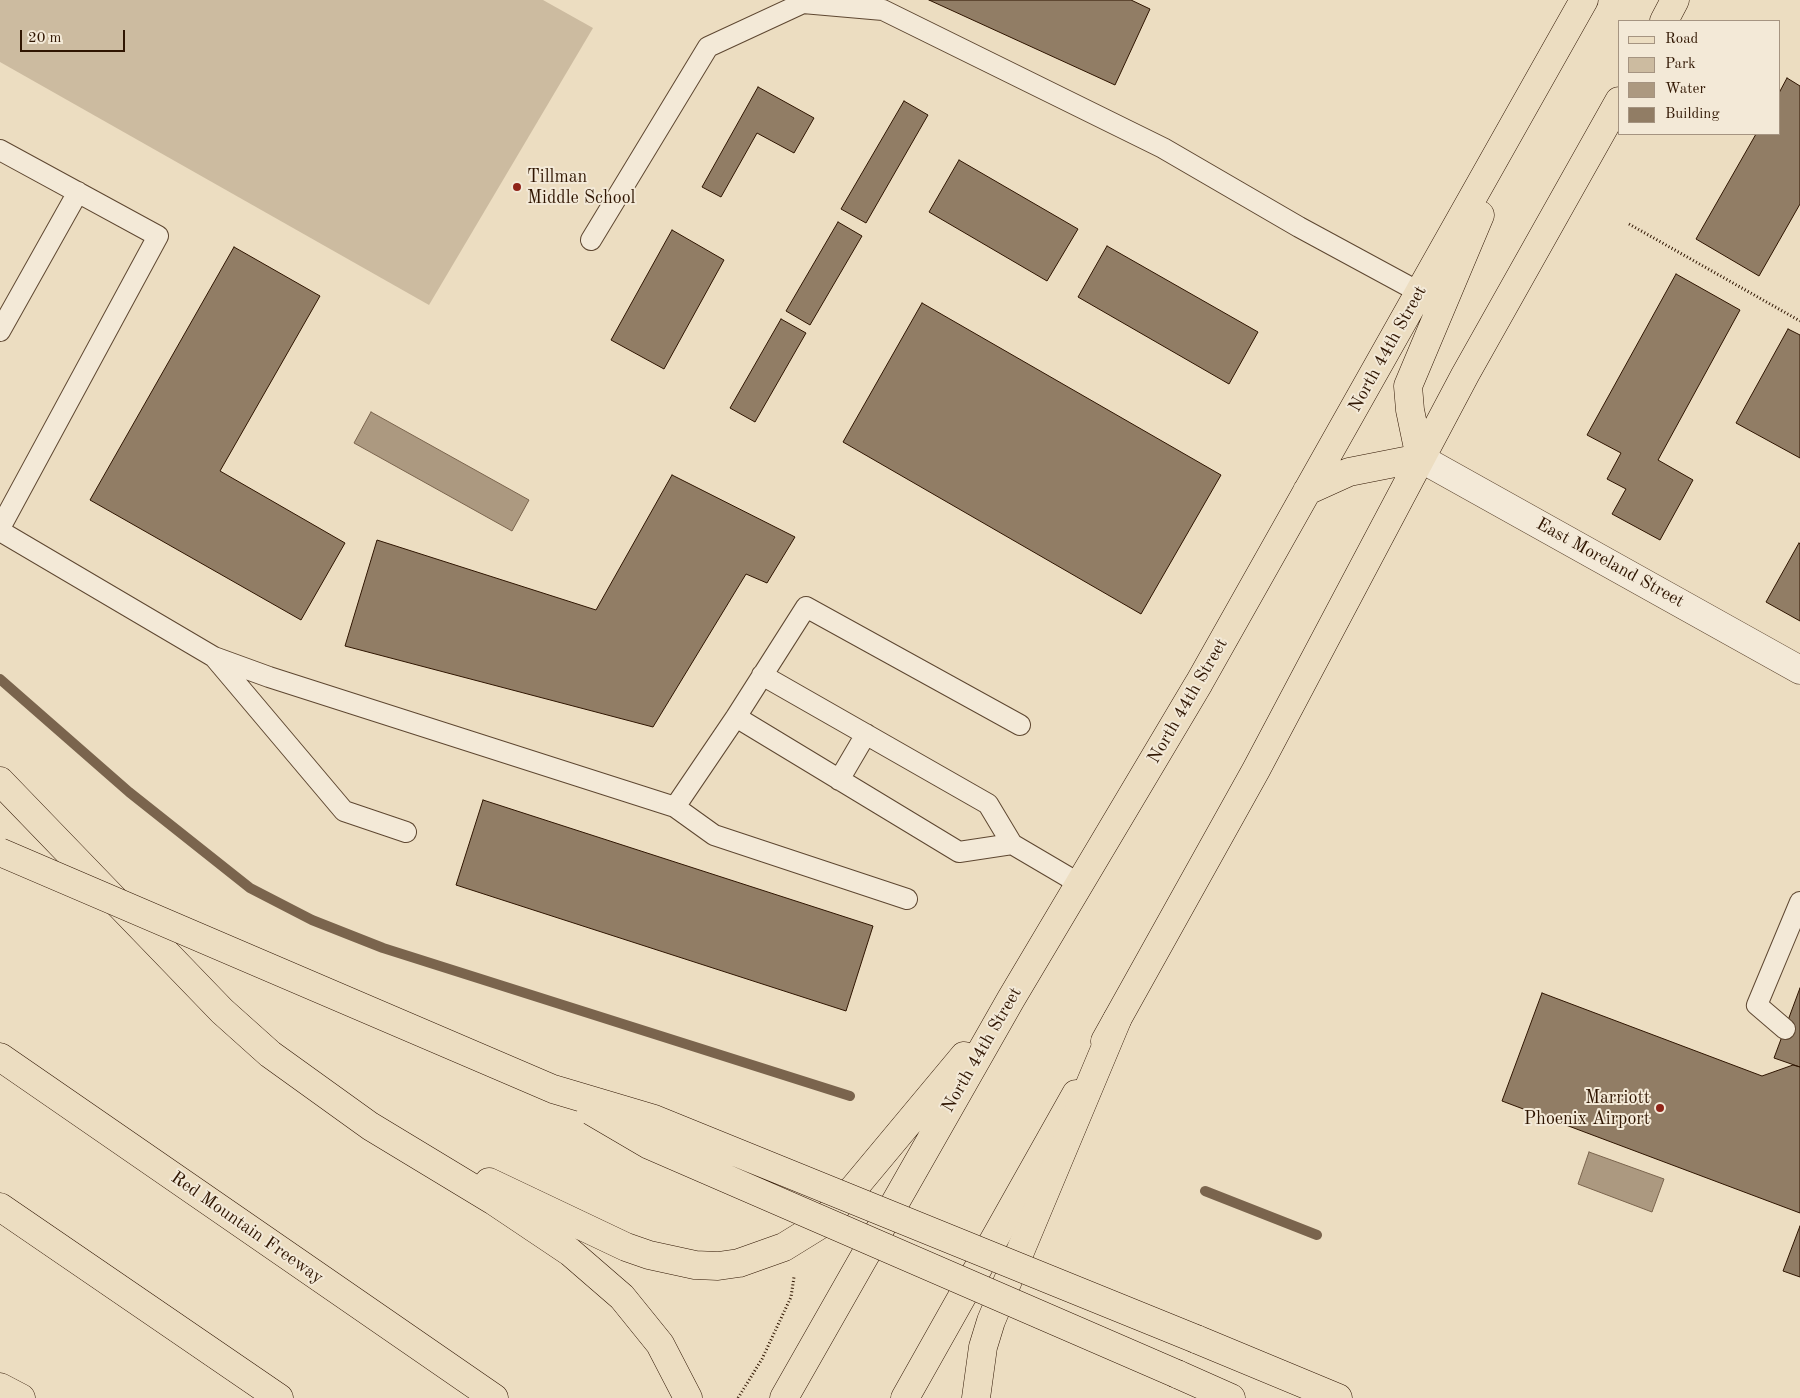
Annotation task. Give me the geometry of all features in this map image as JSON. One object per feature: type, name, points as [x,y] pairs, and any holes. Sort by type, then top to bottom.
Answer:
[{"type":"main road","name":"North 44th Street","points":[[784,1398],[1011,999],[1162,748],[1584,0]]},
{"type":"main road","points":[[1665,20],[1676,0]]},
{"type":"main road","points":[[1420,458],[1410,410],[1408,386],[1531,94]]},
{"type":"main road","points":[[905,1398],[1256,770],[1420,458],[1618,103]]},
{"type":"main road","points":[[1307,492],[1349,472],[1420,458]]},
{"type":"main road","points":[[0,781],[222,1011],[270,1054],[370,1126],[494,1201],[570,1252],[622,1297],[660,1344],[688,1398]]},
{"type":"main road","points":[[0,852],[554,1089],[654,1119],[1338,1398]]},
{"type":"main road","points":[[370,1126],[649,1255],[695,1265],[718,1266],[739,1263],[797,1240],[818,1226],[834,1211],[1011,999]]},
{"type":"main road","points":[[976,1398],[983,1347],[991,1321],[1117,1020]]},
{"type":"main road","name":"Red Mountain Freeway","points":[[0,1057],[494,1398]]},
{"type":"main road","points":[[554,1089],[649,1145],[1231,1398]]},
{"type":"main road","points":[[0,1207],[279,1398]]},
{"type":"main road","points":[[0,1387],[22,1398]]},
{"type":"street","name":"East Moreland Street","points":[[1420,458],[1800,670]]},
{"type":"lane","points":[[591,240],[708,48],[803,3],[883,10],[1163,148],[1299,227],[1419,292]]},
{"type":"lane","points":[[0,150],[158,236],[0,530],[214,657],[269,677],[675,807],[714,835],[906,899]]},
{"type":"lane","points":[[0,332],[78,192]]},
{"type":"lane","points":[[675,807],[736,717],[806,607],[1020,725]]},
{"type":"lane","points":[[214,657],[344,811],[406,832]]},
{"type":"lane","points":[[762,675],[988,804],[1012,844],[1080,884]]},
{"type":"lane","points":[[736,717],[959,852],[1012,844]]},
{"type":"lane","points":[[839,780],[866,734]]},
{"type":"lane","points":[[1785,1029],[1757,1005],[1800,902]]},
{"type":"path","points":[[1629,224],[1800,321]]},
{"type":"path","points":[[738,1398],[762,1359],[791,1297],[795,1272]]},
{"type":"green space","points":[[0,0],[543,0],[593,28],[429,305],[0,62]]},
{"type":"water","points":[[371,412],[529,500],[512,531],[354,443]]},
{"type":"water","points":[[1589,1152],[1664,1179],[1652,1212],[1578,1184]]},
{"type":"building","points":[[929,0],[1131,0],[1150,9],[1115,85]]},
{"type":"building","points":[[1787,78],[1800,86],[1800,204],[1759,276],[1696,239],[1755,135],[1780,135],[1780,91]]},
{"type":"building","points":[[758,87],[814,118],[794,153],[757,133],[721,197],[702,187]]},
{"type":"building","points":[[904,101],[928,115],[866,223],[841,209]]},
{"type":"building","points":[[959,160],[1078,229],[1047,281],[929,212]]},
{"type":"building","points":[[838,222],[862,236],[810,325],[786,311]]},
{"type":"building","points":[[672,230],[724,260],[664,369],[611,340]]},
{"type":"building","points":[[1107,246],[1258,332],[1229,384],[1078,297]]},
{"type":"building","points":[[234,247],[320,296],[220,471],[345,543],[301,620],[90,500]]},
{"type":"building","points":[[1676,274],[1740,310],[1658,460],[1693,480],[1660,540],[1612,514],[1626,489],[1607,479],[1621,453],[1587,435]]},
{"type":"building","points":[[922,303],[1221,475],[1141,614],[843,442]]},
{"type":"building","points":[[781,319],[806,333],[755,422],[730,408]]},
{"type":"building","points":[[1788,329],[1800,335],[1800,458],[1736,423]]},
{"type":"building","points":[[672,475],[795,537],[767,583],[746,574],[653,727],[345,646],[377,540],[596,610]]},
{"type":"building","points":[[1800,544],[1800,621],[1766,602]]},
{"type":"building","points":[[483,800],[873,926],[846,1011],[456,885]]},
{"type":"building","points":[[1800,988],[1800,1067],[1774,1058]]},
{"type":"building","name":"Marriott Phoenix Airport","points":[[1542,993],[1762,1076],[1793,1065],[1800,1067],[1800,1213],[1502,1101]]},
{"type":"building","points":[[1800,1226],[1800,1277],[1783,1271]]},
{"type":"waterway","points":[[0,679],[129,792],[250,888],[312,920],[383,948],[850,1096]]},
{"type":"waterway","points":[[1205,1191],[1317,1235]]},
{"type":"place","name":"Tillman Middle School","points":[[517,187]]},
{"type":"place","name":"Marriott Phoenix Airport","points":[[1660,1108]]}]
